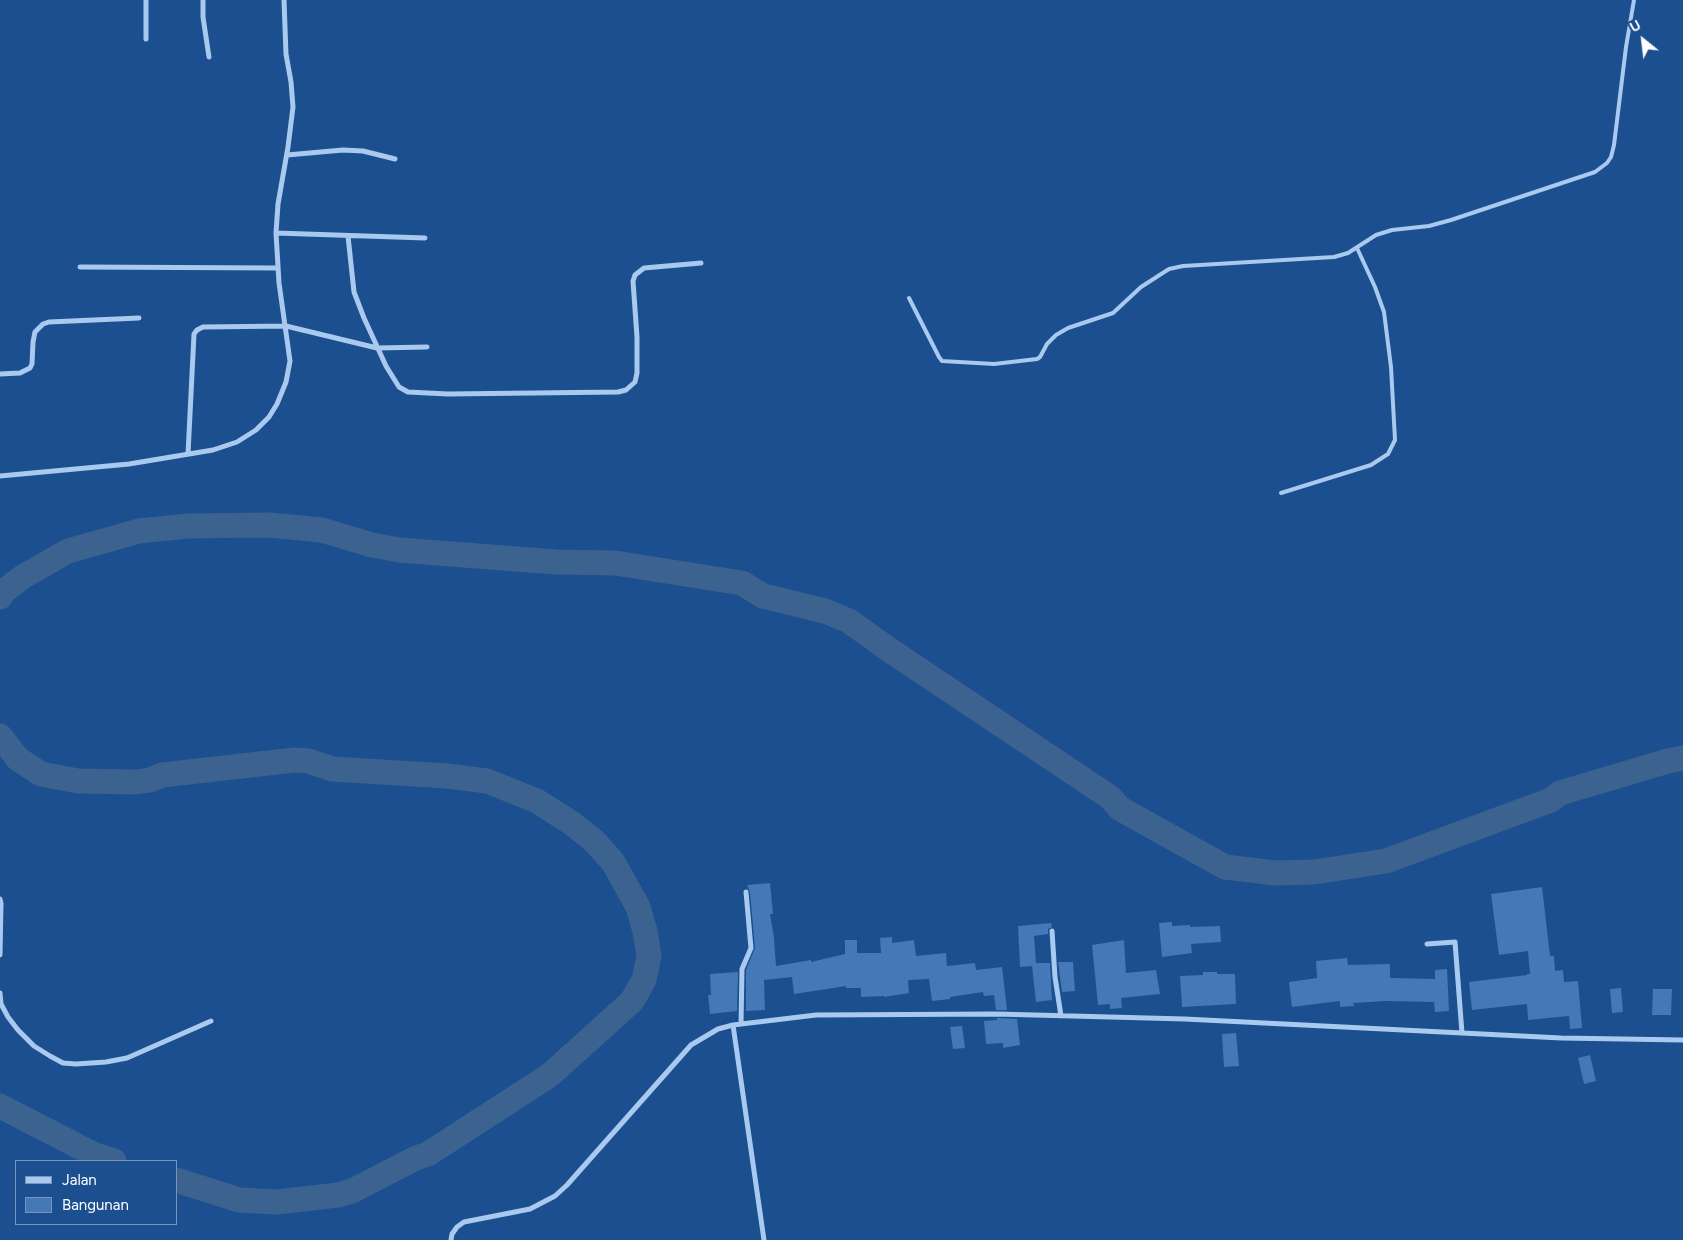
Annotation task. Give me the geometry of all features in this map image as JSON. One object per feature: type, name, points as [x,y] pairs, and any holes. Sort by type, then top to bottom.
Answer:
[{"type":"street","points":[[146,0],[146,39]]},
{"type":"street","points":[[203,0],[209,57]]},
{"type":"street","points":[[0,476],[129,464],[213,450],[237,442],[256,430],[269,417],[277,404],[286,382],[290,361],[277,268],[276,233],[278,204],[293,107],[286,54],[284,0]]},
{"type":"street","points":[[287,155],[343,150],[363,151],[394,159]]},
{"type":"street","points":[[276,233],[425,238]]},
{"type":"street","points":[[348,236],[354,292],[377,348],[396,382],[403,390],[408,392],[448,394],[618,392],[626,390],[635,382],[637,372],[635,274],[644,268],[701,263]]},
{"type":"street","points":[[80,267],[277,268]]},
{"type":"street","points":[[0,374],[20,373],[30,368],[32,364],[33,342],[36,332],[43,324],[139,318]]},
{"type":"street","points":[[188,454],[194,334],[203,327],[286,326],[377,348],[427,347]]},
{"type":"street","points":[[741,1024],[742,969],[751,948],[746,892]]},
{"type":"street","points":[[0,899],[0,954]]},
{"type":"street","points":[[1052,931],[1055,977],[1061,1016]]},
{"type":"street","points":[[1426,944],[1455,942],[1462,1033]]},
{"type":"street","points":[[0,993],[2,1004],[8,1017],[34,1046],[62,1062],[76,1064],[106,1062],[127,1058],[211,1022]]},
{"type":"street","points":[[451,1240],[452,1234],[457,1227],[464,1222],[530,1209],[555,1196],[567,1185],[691,1045],[718,1029],[733,1025],[816,1015],[1061,1016],[1185,1019],[1561,1038],[1683,1040]]},
{"type":"street","points":[[733,1025],[764,1240]]},
{"type":"lane","points":[[909,298],[942,361],[994,364],[1040,357],[1047,344],[1056,335],[1068,328],[1113,313],[1141,287],[1169,269],[1183,266],[1334,257],[1348,253],[1376,235],[1392,230],[1429,226],[1451,220],[1595,172],[1607,164],[1614,145],[1626,47],[1634,0]]},
{"type":"lane","points":[[1281,494],[1371,465],[1388,454],[1395,440],[1384,312],[1357,248]]},
{"type":"building","points":[[770,883],[773,914],[770,914],[776,966],[811,960],[811,962],[845,954],[845,940],[857,940],[857,953],[881,953],[880,938],[892,937],[892,943],[914,940],[916,956],[946,953],[947,966],[975,963],[976,970],[1002,967],[1007,1010],[996,1010],[994,995],[984,996],[983,992],[932,1001],[929,979],[908,980],[909,993],[884,997],[861,997],[861,988],[846,988],[846,986],[794,994],[792,977],[764,980],[765,1010],[746,1011],[746,970],[755,948],[750,892],[747,885]]},
{"type":"building","points":[[1542,887],[1550,956],[1554,956],[1555,971],[1563,970],[1564,982],[1578,981],[1582,1028],[1570,1029],[1569,1016],[1528,1020],[1527,1004],[1472,1010],[1469,982],[1530,974],[1528,951],[1499,955],[1491,894]]},
{"type":"building","points":[[1172,922],[1172,926],[1220,926],[1221,942],[1191,944],[1192,953],[1162,957],[1159,923]]},
{"type":"building","points":[[1051,923],[1052,927],[1048,929],[1048,934],[1034,936],[1036,963],[1050,963],[1052,1000],[1036,1002],[1032,966],[1020,967],[1018,926]]},
{"type":"building","points":[[1124,940],[1126,973],[1156,970],[1160,994],[1121,998],[1122,1008],[1110,1009],[1110,1004],[1098,1005],[1092,945]]},
{"type":"building","points":[[1347,958],[1348,965],[1390,964],[1390,978],[1435,979],[1435,970],[1447,969],[1449,1011],[1435,1012],[1434,1002],[1386,1001],[1353,1003],[1354,1006],[1340,1007],[1340,1001],[1292,1007],[1289,982],[1317,978],[1316,961]]},
{"type":"building","points":[[1058,962],[1073,962],[1075,991],[1062,992]]},
{"type":"building","points":[[738,972],[737,1011],[710,1014],[708,995],[711,995],[710,974]]},
{"type":"building","points":[[1203,972],[1235,974],[1236,1004],[1182,1007],[1180,976],[1203,975]]},
{"type":"building","points":[[1621,988],[1623,1012],[1612,1013],[1610,989]]},
{"type":"building","points":[[1653,989],[1672,989],[1671,1015],[1652,1015]]},
{"type":"building","points":[[997,1018],[1017,1019],[1020,1045],[1003,1048],[1003,1043],[986,1044],[984,1021],[997,1020]]},
{"type":"building","points":[[962,1026],[965,1048],[953,1049],[950,1027]]},
{"type":"building","points":[[1236,1033],[1239,1066],[1224,1067],[1222,1034]]},
{"type":"building","points":[[1590,1055],[1596,1081],[1584,1084],[1578,1058]]},
{"type":"waterway","points":[[0,597],[4,591],[24,576],[68,551],[139,531],[188,526],[269,525],[322,530],[372,545],[399,550],[556,562],[615,563],[742,583],[763,596],[825,611],[849,621],[1111,798],[1119,808],[1225,867],[1276,873],[1314,872],[1386,861],[1551,800],[1560,793],[1683,758]]},
{"type":"waterway","points":[[0,736],[18,759],[41,774],[78,781],[136,782],[150,780],[162,775],[295,760],[308,761],[333,769],[447,776],[487,781],[537,801],[573,824],[594,841],[613,862],[638,907],[645,931],[649,956],[644,980],[632,1001],[550,1075],[428,1154],[416,1158],[352,1191],[338,1195],[277,1202],[239,1200],[178,1181]]},
{"type":"waterway","points":[[0,1106],[95,1155],[111,1160]]}]
